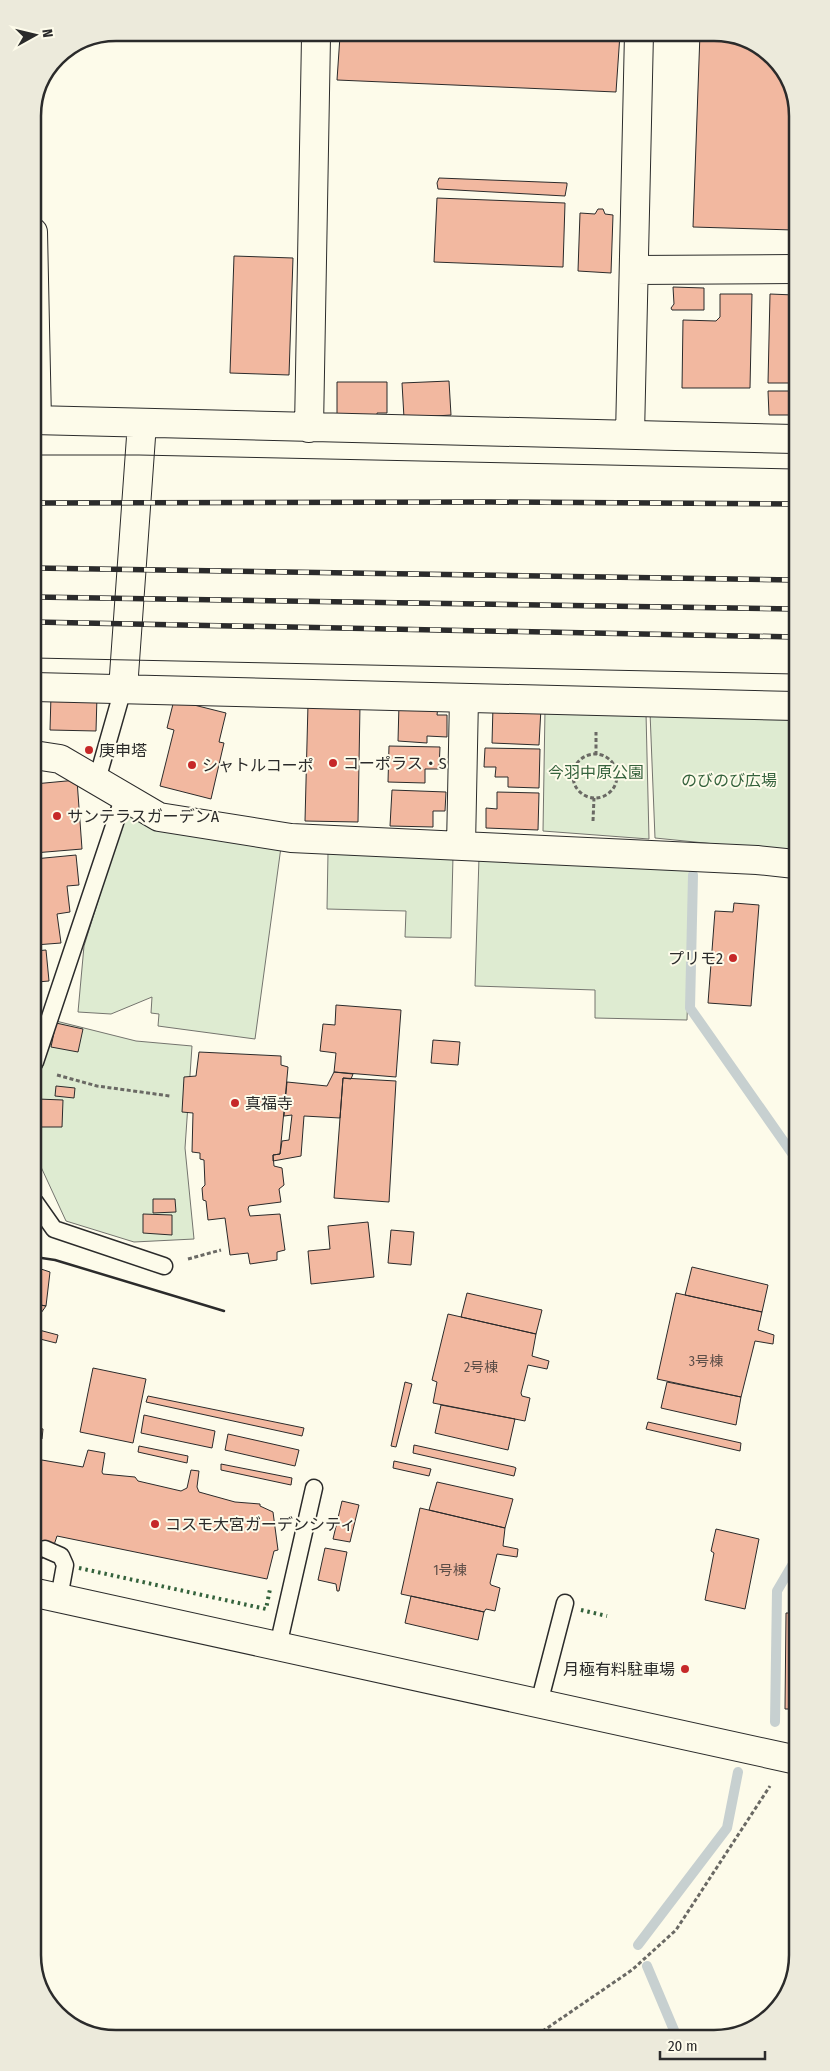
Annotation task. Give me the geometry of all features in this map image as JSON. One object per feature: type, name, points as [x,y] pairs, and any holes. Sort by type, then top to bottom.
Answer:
[{"type":"street","points":[[308,428],[316,41]]},
{"type":"street","points":[[630,436],[639,41]]},
{"type":"street","points":[[634,270],[789,268]]},
{"type":"street","points":[[41,420],[789,439]]},
{"type":"street","points":[[123,690],[142,423]]},
{"type":"street","points":[[41,687],[789,706]]},
{"type":"street","points":[[461,846],[464,698]]},
{"type":"street","points":[[41,756],[60,759],[159,817],[291,838],[757,860],[789,863]]},
{"type":"street","points":[[47,1595],[789,1758]]},
{"type":"lane","points":[[97,780],[123,690]]},
{"type":"lane","points":[[41,1044],[124,796]]},
{"type":"lane","points":[[41,1211],[54,1229],[164,1266]]},
{"type":"lane","points":[[278,1646],[314,1488]]},
{"type":"lane","points":[[45,1549],[62,1556],[65,1565],[47,1595]]},
{"type":"lane","points":[[539,1704],[566,1603]]},
{"type":"path","points":[[588,756],[602,756],[614,764],[616,770],[616,784],[612,790],[601,798],[586,796],[576,786],[574,772],[582,760],[588,756]]},
{"type":"path","points":[[52,1074],[97,1086],[170,1096]]},
{"type":"path","points":[[164,1266],[221,1250]]},
{"type":"path","points":[[546,2030],[632,1970],[676,1930],[789,1765]]},
{"type":"green space","name":"今羽中原公園","points":[[545,710],[646,713],[649,839],[543,831]]},
{"type":"green space","name":"のびのび広場","points":[[650,712],[789,716],[789,851],[655,838]]},
{"type":"green space","points":[[126,811],[281,847],[255,1039],[158,1026],[159,1014],[151,1013],[152,997],[111,1014],[78,1012],[84,946]]},
{"type":"green space","points":[[328,853],[453,856],[451,938],[405,937],[406,911],[327,909]]},
{"type":"green space","points":[[479,857],[692,864],[687,1020],[595,1018],[595,990],[475,986]]},
{"type":"green space","points":[[56,1021],[136,1041],[192,1046],[185,1148],[194,1239],[134,1242],[66,1221],[41,1167],[41,1071]]},
{"type":"building","points":[[340,41],[620,41],[616,92],[337,80]]},
{"type":"building","points":[[700,41],[719,41],[738,45],[760,57],[776,74],[785,92],[789,116],[789,230],[693,227]]},
{"type":"building","points":[[439,178],[567,183],[567,185],[565,196],[438,189],[437,183]]},
{"type":"building","points":[[437,198],[565,203],[563,267],[434,262]]},
{"type":"building","points":[[598,209],[603,209],[605,214],[613,215],[611,273],[578,271],[580,213],[595,214]]},
{"type":"building","points":[[234,256],[293,258],[289,375],[230,373]]},
{"type":"building","points":[[673,287],[704,288],[704,310],[672,310],[671,308],[674,304]]},
{"type":"building","points":[[720,294],[752,294],[750,388],[682,388],[683,320],[716,321],[720,317]]},
{"type":"building","points":[[770,294],[789,295],[789,383],[768,383]]},
{"type":"building","points":[[449,381],[451,415],[404,418],[402,383]]},
{"type":"building","points":[[337,382],[387,382],[387,413],[377,413],[377,419],[337,419]]},
{"type":"building","points":[[768,391],[789,391],[789,415],[769,415]]},
{"type":"building","points":[[51,695],[97,696],[96,731],[50,730]]},
{"type":"building","name":"シャトルコーポ","points":[[174,700],[226,713],[219,742],[224,743],[211,799],[160,786],[174,730],[167,728]]},
{"type":"building","name":"コーポラス・S","points":[[308,704],[360,705],[358,822],[305,821]]},
{"type":"building","points":[[399,704],[438,706],[437,715],[447,715],[447,737],[427,736],[427,743],[398,741]]},
{"type":"building","points":[[493,706],[541,708],[539,745],[492,743]]},
{"type":"building","points":[[389,746],[440,747],[439,769],[425,769],[425,783],[388,782]]},
{"type":"building","points":[[485,748],[540,749],[539,788],[508,787],[508,777],[495,777],[496,767],[484,767]]},
{"type":"building","name":"サンテラスガーデンA","points":[[77,780],[82,849],[41,852],[41,783]]},
{"type":"building","points":[[392,790],[446,792],[445,811],[433,811],[433,827],[390,826]]},
{"type":"building","points":[[497,792],[539,793],[538,830],[486,828],[486,808],[497,809]]},
{"type":"building","points":[[76,855],[79,885],[67,886],[70,912],[57,914],[61,943],[41,945],[41,858]]},
{"type":"building","name":"プリモ2","points":[[734,903],[759,905],[751,1006],[708,1003],[715,911],[733,912]]},
{"type":"building","points":[[41,950],[46,950],[49,981],[41,982]]},
{"type":"building","points":[[336,1005],[401,1010],[396,1077],[334,1072],[336,1053],[320,1051],[323,1024],[335,1025]]},
{"type":"building","points":[[56,1023],[83,1029],[78,1052],[51,1047]]},
{"type":"building","points":[[433,1040],[460,1042],[458,1065],[431,1063]]},
{"type":"building","points":[[199,1052],[281,1056],[281,1065],[288,1067],[280,1154],[273,1155],[274,1166],[282,1168],[284,1185],[279,1189],[281,1202],[249,1206],[248,1209],[250,1216],[280,1214],[285,1250],[277,1252],[277,1260],[250,1264],[248,1253],[230,1255],[225,1218],[208,1220],[206,1201],[203,1200],[202,1188],[205,1185],[204,1160],[200,1159],[200,1153],[192,1152],[193,1113],[182,1112],[184,1077],[196,1076]]},
{"type":"building","points":[[334,1072],[353,1074],[351,1079],[343,1078],[340,1118],[304,1116],[301,1156],[273,1161],[273,1155],[280,1154],[282,1141],[289,1140],[292,1115],[284,1116],[287,1082],[327,1086]]},
{"type":"building","points":[[343,1078],[396,1081],[389,1202],[334,1198]]},
{"type":"building","points":[[56,1086],[75,1088],[74,1098],[55,1096]]},
{"type":"building","points":[[41,1099],[63,1100],[62,1127],[41,1127]]},
{"type":"building","points":[[153,1199],[175,1199],[176,1212],[153,1213]]},
{"type":"building","points":[[143,1214],[172,1215],[172,1235],[143,1233]]},
{"type":"building","points":[[368,1222],[374,1277],[311,1284],[308,1251],[330,1249],[328,1226]]},
{"type":"building","points":[[391,1230],[414,1232],[411,1265],[388,1263]]},
{"type":"building","points":[[692,1267],[768,1285],[762,1312],[685,1295]]},
{"type":"building","points":[[41,1269],[50,1272],[46,1306],[41,1305]]},
{"type":"building","points":[[467,1293],[542,1310],[536,1334],[461,1317]]},
{"type":"building","points":[[676,1293],[762,1312],[758,1330],[774,1335],[773,1344],[755,1341],[741,1397],[657,1379]]},
{"type":"building","points":[[41,1305],[46,1306],[41,1313]]},
{"type":"building","points":[[448,1314],[536,1334],[532,1356],[549,1361],[547,1369],[528,1365],[521,1393],[522,1396],[530,1398],[525,1421],[433,1403],[437,1382],[432,1380]]},
{"type":"building","points":[[41,1331],[58,1335],[56,1343],[41,1339]]},
{"type":"building","points":[[93,1368],[146,1379],[133,1443],[80,1432]]},
{"type":"building","points":[[405,1382],[412,1384],[396,1447],[391,1446]]},
{"type":"building","points":[[667,1382],[741,1397],[736,1425],[661,1408]]},
{"type":"building","points":[[148,1396],[304,1428],[302,1436],[146,1402]]},
{"type":"building","points":[[441,1405],[515,1419],[508,1450],[435,1433]]},
{"type":"building","points":[[144,1415],[215,1431],[212,1448],[141,1433]]},
{"type":"building","points":[[648,1422],[741,1443],[740,1451],[646,1429]]},
{"type":"building","points":[[228,1434],[299,1450],[295,1466],[225,1450]]},
{"type":"building","points":[[414,1445],[514,1467],[516,1468],[514,1476],[413,1453]]},
{"type":"building","points":[[139,1446],[188,1456],[187,1463],[138,1452]]},
{"type":"building","name":"コスモ大宮ガーデンシティ","points":[[88,1450],[105,1453],[103,1474],[135,1477],[138,1481],[181,1491],[187,1488],[191,1470],[199,1471],[197,1487],[199,1492],[235,1502],[260,1504],[260,1506],[273,1512],[278,1550],[274,1551],[267,1579],[57,1536],[54,1545],[45,1549],[41,1559],[41,1460],[83,1467]]},
{"type":"building","points":[[394,1461],[431,1469],[429,1476],[393,1468]]},
{"type":"building","points":[[221,1464],[292,1478],[291,1485],[221,1470]]},
{"type":"building","points":[[437,1482],[513,1499],[505,1528],[429,1510]]},
{"type":"building","points":[[342,1501],[359,1505],[350,1542],[333,1539]]},
{"type":"building","points":[[420,1508],[505,1528],[503,1546],[518,1549],[517,1557],[497,1554],[490,1583],[500,1588],[495,1611],[486,1609],[484,1612],[401,1594]]},
{"type":"building","points":[[716,1529],[759,1539],[745,1609],[705,1600],[714,1553],[711,1551]]},
{"type":"building","points":[[325,1548],[347,1552],[339,1591],[337,1591],[336,1584],[318,1580]]},
{"type":"building","points":[[411,1596],[484,1612],[478,1640],[405,1623]]},
{"type":"building","points":[[786,1613],[789,1613],[789,1709],[785,1709]]},
{"type":"waterway","points":[[693,875],[690,1008],[789,1149]]},
{"type":"waterway","points":[[775,1722],[777,1591],[789,1571]]},
{"type":"waterway","points":[[638,1945],[727,1828],[738,1772]]},
{"type":"waterway","points":[[647,1966],[674,2030]]},
{"type":"tram line","points":[[41,455],[139,455],[789,469]]},
{"type":"tram line","points":[[41,658],[789,674]]},
{"type":"railway","points":[[41,503],[491,502],[789,504]]},
{"type":"railway","points":[[41,568],[789,580]]},
{"type":"railway","points":[[41,597],[789,609]]},
{"type":"railway","points":[[41,622],[789,637]]},
{"type":"hedge","points":[[79,1568],[266,1609],[270,1589]]},
{"type":"hedge","points":[[581,1610],[607,1616]]},
{"type":"wall","points":[[41,1258],[55,1260],[224,1311]]},
{"type":"place","name":"庚申塔","points":[[89,750]]},
{"type":"place","name":"コーポラス・S","points":[[333,763]]},
{"type":"place","name":"シャトルコーポ","points":[[192,765]]},
{"type":"place","name":"サンテラスガーデンA","points":[[57,816]]},
{"type":"place","name":"プリモ2","points":[[733,958]]},
{"type":"place","name":"真福寺","points":[[235,1103]]},
{"type":"place","name":"コスモ大宮ガーデンシティ","points":[[155,1524]]},
{"type":"place","name":"月極有料駐車場","points":[[685,1669]]}]
